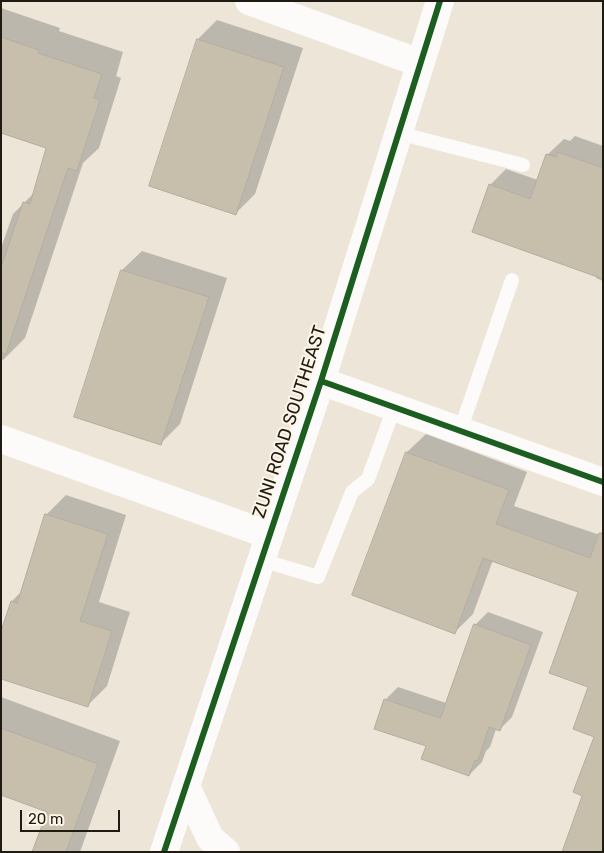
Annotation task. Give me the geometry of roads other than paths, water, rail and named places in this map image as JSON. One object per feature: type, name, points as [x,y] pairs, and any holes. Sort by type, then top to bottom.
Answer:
[{"type":"street","points":[[249,1],[420,63]]},
{"type":"street","name":"ZUNI ROAD SOUTHEAST","points":[[164,852],[321,381],[440,1]]},
{"type":"street","points":[[321,381],[603,482]]},
{"type":"street","points":[[1,439],[265,547]]},
{"type":"street","points":[[186,786],[210,838],[226,852]]},
{"type":"lane","points":[[398,133],[524,165]]},
{"type":"lane","points":[[460,431],[512,280]]},
{"type":"lane","points":[[265,547],[318,577],[352,492],[368,479],[394,408]]}]
